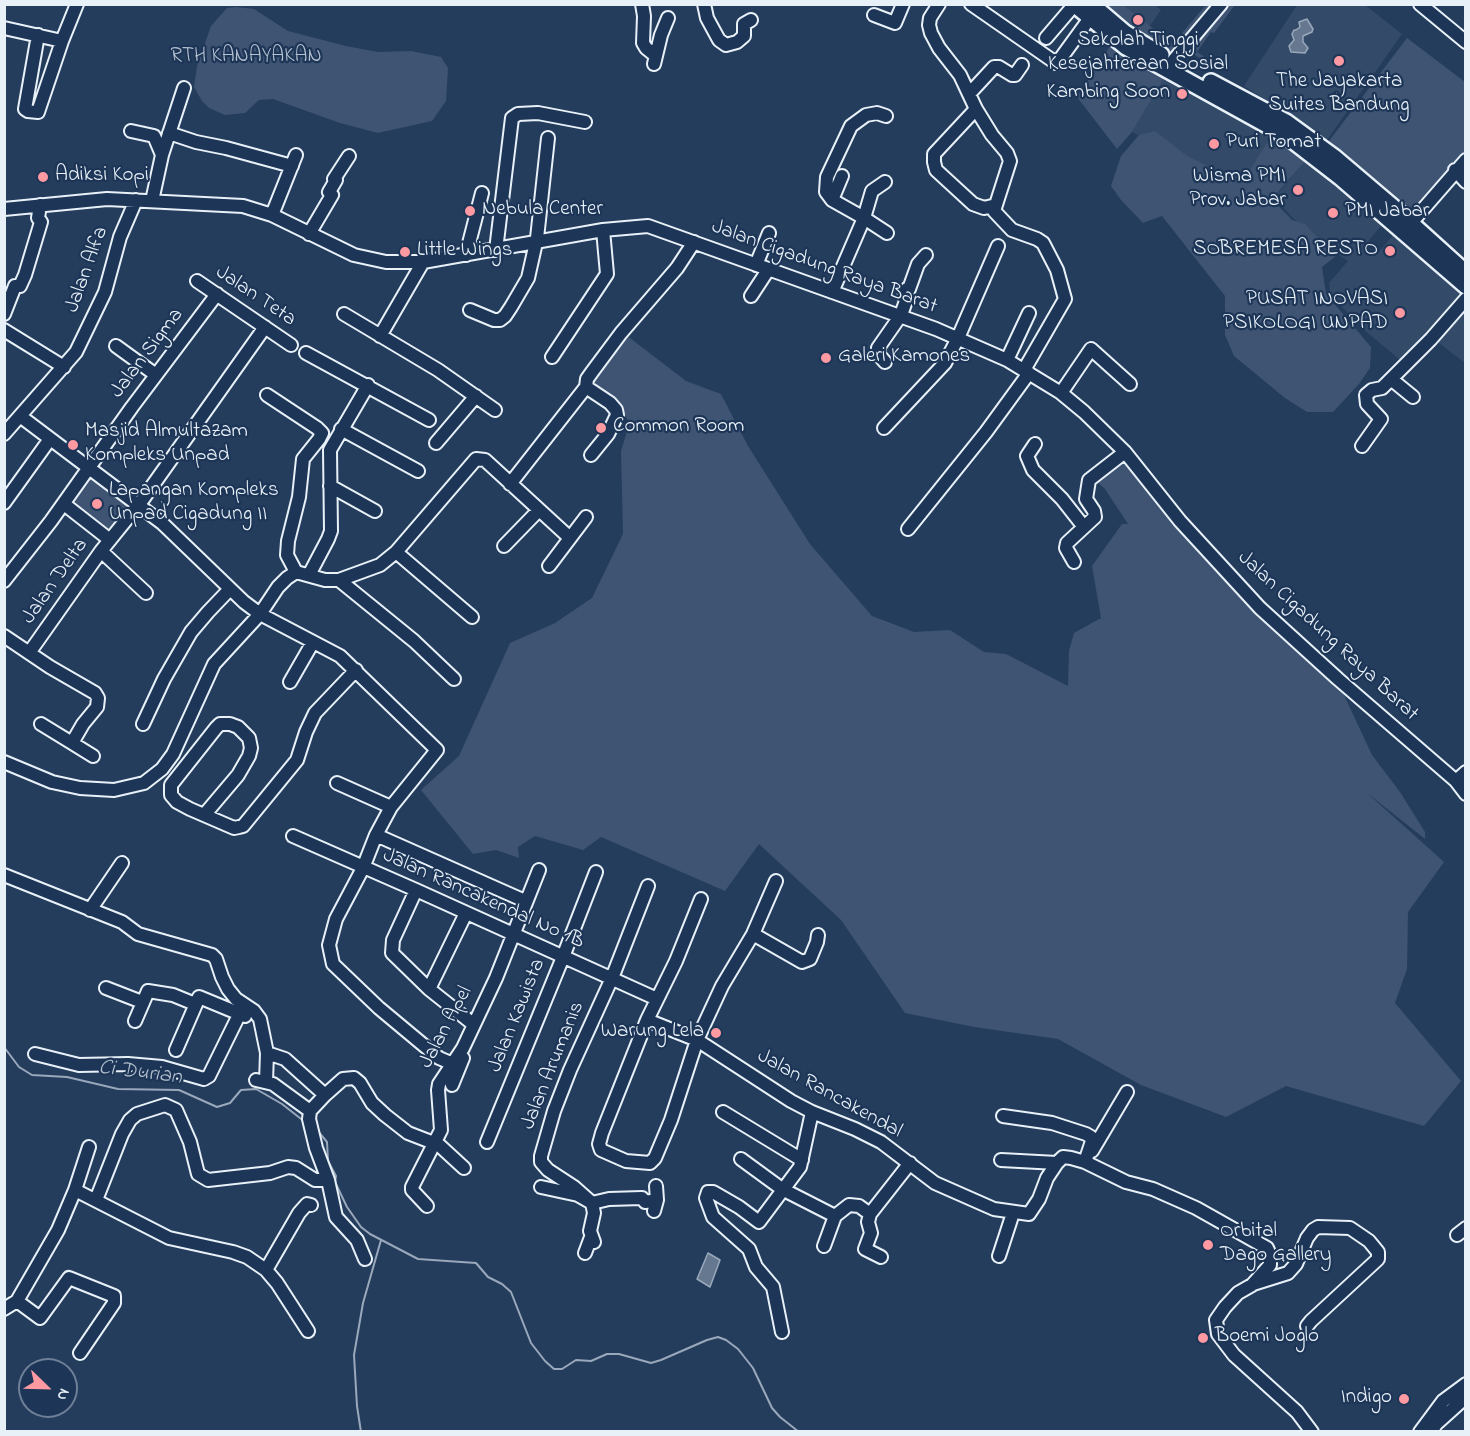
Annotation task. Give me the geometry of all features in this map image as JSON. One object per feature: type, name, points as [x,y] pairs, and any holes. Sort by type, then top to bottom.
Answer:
[{"type":"main road","points":[[1074,5],[1090,11],[1126,47],[1171,65],[1279,130],[1466,273]]},
{"type":"main road","points":[[1407,228],[1466,286]]},
{"type":"street","points":[[38,36],[26,109],[38,112],[77,4]]},
{"type":"street","points":[[642,4],[643,43],[655,60],[668,18]]},
{"type":"street","points":[[704,4],[706,18],[719,40],[726,45],[737,42],[744,36],[744,24],[751,20]]},
{"type":"street","points":[[873,15],[895,23],[903,4]]},
{"type":"street","points":[[971,4],[991,10],[1056,63],[1090,11]]},
{"type":"street","points":[[1171,65],[1221,4]]},
{"type":"street","points":[[1420,4],[1466,42]]},
{"type":"street","points":[[908,529],[986,432],[1026,372],[1065,299],[1057,270],[1044,243],[1012,230],[995,213],[994,209],[1010,161],[1007,153],[992,135],[976,109],[960,75],[939,48],[932,33],[929,26],[930,18],[938,5]]},
{"type":"street","points":[[1046,38],[1074,5]]},
{"type":"street","points":[[4,28],[62,41]]},
{"type":"street","points":[[969,94],[994,67],[1016,75],[1022,65]]},
{"type":"street","points":[[152,201],[162,154],[184,88]]},
{"type":"street","points":[[976,109],[934,154],[934,162],[936,170],[973,204],[984,208],[996,205]]},
{"type":"street","points":[[496,250],[512,118],[518,114],[538,113],[585,122]]},
{"type":"street","points":[[886,116],[877,113],[866,114],[851,126],[827,177],[826,192],[832,200],[887,233]]},
{"type":"street","points":[[131,131],[154,136],[162,154]]},
{"type":"street","points":[[169,133],[196,142],[294,161],[272,215]]},
{"type":"street","points":[[470,310],[494,320],[505,316],[528,278],[537,243],[548,138]]},
{"type":"street","points":[[309,234],[333,195],[329,192],[336,180],[334,179],[349,156]]},
{"type":"street","points":[[1407,228],[1466,160]]},
{"type":"street","points":[[1455,170],[1466,182]]},
{"type":"street","points":[[832,200],[842,176]]},
{"type":"street","points":[[832,292],[864,218],[872,191],[885,182]]},
{"type":"street","points":[[466,255],[482,193]]},
{"type":"street","name":"Jalan Cigadung Raya Barat","points":[[4,209],[98,199],[243,206],[272,215],[363,258],[386,262],[423,262],[603,230],[648,226],[901,315],[1007,360],[1061,393],[1125,452],[1180,521],[1260,608],[1338,679],[1461,776],[1466,794]]},
{"type":"street","name":"Jalan Alfa","points":[[4,434],[76,352],[105,292],[120,237],[136,200]]},
{"type":"street","points":[[4,314],[15,286],[20,286],[26,275],[41,222],[38,218],[40,205]]},
{"type":"street","points":[[552,357],[607,274],[603,230]]},
{"type":"street","points":[[751,296],[762,267],[769,233]]},
{"type":"street","points":[[510,484],[586,387],[586,382],[592,372],[621,333],[677,268],[694,242]]},
{"type":"street","points":[[884,428],[945,363],[998,246]]},
{"type":"street","points":[[885,362],[879,355],[878,348],[901,315],[907,298],[904,297],[907,289],[909,289],[918,264],[926,255]]},
{"type":"street","points":[[380,336],[423,262]]},
{"type":"street","name":"Jalan Teta","points":[[197,281],[291,345]]},
{"type":"street","name":"Jalan Sigma","points":[[4,581],[64,504],[217,294]]},
{"type":"street","points":[[1362,446],[1381,419],[1367,404],[1365,396],[1372,390],[1382,388],[1431,339],[1466,299]]},
{"type":"street","points":[[1007,360],[1029,313]]},
{"type":"street","points":[[344,314],[438,370],[495,410]]},
{"type":"street","name":"Jalan Delta","points":[[29,653],[101,551],[139,505],[265,327]]},
{"type":"street","points":[[6,334],[64,367]]},
{"type":"street","points":[[116,346],[156,375]]},
{"type":"street","points":[[1061,393],[1091,349],[1130,384]]},
{"type":"street","points":[[306,353],[429,420]]},
{"type":"street","points":[[1391,379],[1413,397]]},
{"type":"street","points":[[4,762],[52,782],[80,788],[114,790],[144,783],[162,769],[172,754],[214,664],[260,614],[278,586],[303,574],[328,539],[331,531],[330,450],[368,385]]},
{"type":"street","points":[[586,387],[610,403],[617,415],[608,434],[591,455]]},
{"type":"street","points":[[267,395],[322,433],[320,439],[303,459],[299,497],[288,541],[287,555],[303,574],[325,580],[339,580],[380,565],[396,552],[476,459],[485,460],[570,538]]},
{"type":"street","points":[[436,444],[476,396]]},
{"type":"street","points":[[20,416],[162,523],[230,589],[260,614],[340,656],[437,750],[391,807],[328,940],[333,963],[402,1028],[439,1058],[453,1064]]},
{"type":"street","points":[[341,429],[418,471]]},
{"type":"street","points":[[4,503],[50,439]]},
{"type":"street","points":[[1035,444],[1028,456],[1033,470],[1062,499],[1084,528]]},
{"type":"street","points":[[1074,562],[1066,545],[1095,518],[1086,499],[1089,480],[1125,452]]},
{"type":"street","points":[[330,486],[375,511]]},
{"type":"street","points":[[64,504],[110,540]]},
{"type":"street","points":[[504,546],[538,510]]},
{"type":"street","points":[[549,566],[586,517]]},
{"type":"street","points":[[101,551],[146,593]]},
{"type":"street","points":[[396,552],[472,617]]},
{"type":"street","points":[[339,580],[414,641],[454,679]]},
{"type":"street","points":[[143,724],[164,679],[191,632],[230,589]]},
{"type":"street","points":[[4,636],[89,689],[98,698],[97,707],[83,724],[72,743]]},
{"type":"street","points":[[290,682],[313,642]]},
{"type":"street","points":[[205,814],[238,775],[251,748],[249,738],[238,728],[230,724],[220,724],[171,785],[171,795],[177,802],[234,828],[243,826],[297,760],[315,713],[356,670]]},
{"type":"street","points":[[41,724],[93,756]]},
{"type":"street","points":[[337,783],[391,807]]},
{"type":"street","points":[[376,835],[525,901]]},
{"type":"street","name":"Jalan Rancakendal No 1B","points":[[292,837],[416,890],[657,999]]},
{"type":"street","points":[[90,910],[122,863]]},
{"type":"street","name":"Jalan Apel","points":[[427,1206],[412,1190],[412,1187],[441,1130],[438,1090],[463,1048],[514,935],[525,901],[539,870]]},
{"type":"street","name":"Jalan Kawista","points":[[487,1142],[596,872]]},
{"type":"street","points":[[4,876],[120,922],[138,934],[212,955],[216,959],[228,989],[236,999],[249,1007],[260,1019],[267,1053],[261,1081],[281,1089],[309,1112],[316,1148],[328,1180],[336,1217],[357,1240],[365,1259]]},
{"type":"street","points":[[702,899],[676,961],[647,1020],[599,1144],[601,1150],[611,1155],[642,1164],[653,1161],[671,1120],[697,1041],[722,986],[753,934],[776,881]]},
{"type":"street","name":"Jalan Arumanis","points":[[592,1203],[574,1187],[548,1170],[541,1162],[541,1156],[554,1111],[570,1070],[612,978],[648,886]]},
{"type":"street","points":[[416,890],[393,940],[392,953],[429,989],[473,1024]]},
{"type":"street","points":[[429,989],[466,913]]},
{"type":"street","points":[[753,934],[802,962],[810,959],[818,942],[818,935]]},
{"type":"street","points":[[106,988],[142,1002]]},
{"type":"street","points":[[135,1021],[146,993],[150,990],[173,995],[195,1004]]},
{"type":"street","points":[[176,1050],[197,998],[202,997],[239,1015],[245,1016],[249,1007]]},
{"type":"street","points":[[35,1054],[79,1065],[128,1064],[162,1067],[204,1079],[209,1076],[239,1015]]},
{"type":"street","name":"Jalan Rancakendal","points":[[647,1020],[697,1041],[774,1091],[812,1112],[869,1135],[935,1183],[994,1209],[1013,1213]]},
{"type":"street","points":[[452,1085],[465,1054],[463,1048]]},
{"type":"street","points":[[267,1053],[285,1059],[325,1095]]},
{"type":"street","points":[[309,1112],[344,1079],[354,1078],[360,1083],[372,1103],[385,1115],[408,1133],[434,1143],[465,1168]]},
{"type":"street","points":[[1088,1163],[1093,1149],[1127,1092]]},
{"type":"street","points":[[96,1200],[122,1134],[130,1120],[137,1114],[165,1105],[176,1110],[190,1142],[201,1177],[208,1180],[237,1177],[270,1173],[288,1167],[296,1168],[315,1180],[328,1180]]},
{"type":"street","points":[[723,1112],[802,1160]]},
{"type":"street","points":[[782,1332],[772,1287],[756,1267],[749,1249],[713,1217],[706,1198],[708,1192],[713,1191],[740,1207],[758,1223],[796,1174],[802,1160],[812,1112]]},
{"type":"street","points":[[1003,1116],[1052,1123],[1086,1134],[1091,1137],[1092,1141],[1088,1163]]},
{"type":"street","points":[[4,1309],[17,1301],[58,1230],[75,1190],[88,1147]]},
{"type":"street","points":[[999,1256],[1013,1213],[1029,1214],[1047,1178],[1063,1157],[1088,1163],[1126,1182],[1153,1189],[1196,1208],[1267,1248],[1270,1265],[1252,1285]]},
{"type":"street","points":[[741,1159],[783,1190],[835,1216]]},
{"type":"street","points":[[1001,1160],[1057,1162]]},
{"type":"street","points":[[881,1257],[865,1249],[871,1233],[868,1222],[870,1214],[910,1163]]},
{"type":"street","points":[[541,1187],[578,1195],[592,1203],[609,1199],[642,1198],[645,1203],[656,1206],[656,1186]]},
{"type":"street","points":[[75,1190],[169,1238],[247,1257],[266,1270],[277,1283],[308,1331]]},
{"type":"street","points":[[585,1253],[592,1240],[590,1231],[594,1213],[592,1203]]},
{"type":"street","points":[[266,1270],[299,1213],[307,1204],[311,1204]]},
{"type":"street","points":[[824,1246],[835,1216],[849,1205],[859,1206],[870,1214]]},
{"type":"street","points":[[1308,1326],[1378,1259],[1378,1252],[1370,1241],[1350,1228],[1318,1227],[1313,1230],[1296,1264],[1288,1273],[1252,1285],[1238,1293],[1218,1316],[1216,1325],[1218,1334],[1234,1355],[1297,1412],[1312,1431]]},
{"type":"street","points":[[17,1301],[42,1318],[69,1278],[114,1296],[114,1303],[80,1353]]},
{"type":"street","points":[[1420,1431],[1435,1410],[1466,1384]]},
{"type":"street","points":[[1431,1431],[1466,1397]]},
{"type":"shaded area","name":"Sekolah Tinggi Kesejahteraan Sosial","points":[[1104,5],[1160,5],[1157,7],[1161,10],[1147,30]]},
{"type":"shaded area","points":[[1297,5],[1365,5],[1402,34],[1327,140],[1244,86]]},
{"type":"shaded area","points":[[1307,19],[1313,29],[1312,32],[1303,36],[1303,42],[1308,48],[1305,53],[1291,52],[1289,46],[1294,40],[1292,34],[1300,27],[1299,22]]},
{"type":"shaded area","points":[[1166,75],[1276,135],[1244,191],[1132,132]]},
{"type":"shaded area","points":[[1309,157],[1386,220],[1365,245],[1375,256],[1397,231],[1465,291],[1465,297],[1405,364],[1363,329],[1330,294],[1329,283],[1348,261],[1307,233],[1274,198]]},
{"type":"shaded area","points":[[1465,305],[1465,363],[1435,340]]},
{"type":"shaded area","points":[[708,1253],[720,1260],[710,1287],[697,1279]]},
{"type":"green space","points":[[1097,5],[1123,5],[1178,48],[1171,57],[1131,34]]},
{"type":"green space","points":[[1206,5],[1217,5],[1182,46],[1176,40]]},
{"type":"green space","points":[[1224,5],[1235,5],[1197,52],[1222,68],[1220,71],[1187,50]]},
{"type":"green space","name":"RTH KANAYAKAN","points":[[227,8],[254,9],[288,31],[346,46],[378,52],[411,51],[441,57],[448,68],[446,101],[432,121],[378,133],[340,123],[273,99],[259,100],[245,113],[225,115],[209,108],[194,87],[197,66],[211,26]]},
{"type":"green space","points":[[1407,38],[1465,82],[1465,152],[1411,210],[1329,141]]},
{"type":"green space","points":[[1112,43],[1166,75],[1132,132],[1117,149],[1077,97]]},
{"type":"green space","points":[[1155,131],[1187,156],[1236,180],[1245,178],[1272,135],[1309,157],[1272,199],[1292,220],[1305,224],[1333,249],[1335,257],[1322,267],[1326,294],[1371,347],[1370,368],[1359,384],[1333,412],[1307,412],[1285,398],[1234,356],[1225,335],[1225,296],[1162,216],[1143,223],[1111,186],[1121,156],[1139,135]]},
{"type":"green space","points":[[626,335],[686,381],[721,394],[748,446],[810,544],[872,616],[914,632],[950,630],[984,652],[1006,654],[1068,686],[1069,651],[1074,633],[1101,618],[1092,566],[1122,524],[1128,524],[1105,489],[1092,477],[1125,452],[1181,522],[1337,680],[1372,755],[1400,792],[1425,832],[1425,839],[1366,792],[1444,862],[1408,912],[1407,969],[1395,1003],[1461,1081],[1424,1126],[1286,1086],[1226,1117],[1141,1085],[1058,1039],[974,1027],[905,1013],[841,920],[759,844],[725,891],[601,837],[583,850],[535,836],[518,847],[519,858],[496,850],[473,854],[421,790],[459,756],[510,643],[555,623],[592,598],[623,534],[621,451],[630,422],[608,396],[590,381]]},
{"type":"green space","points":[[89,471],[137,505],[110,538],[66,503]]},
{"type":"waterway","name":"Ci Durian","points":[[4,1047],[19,1067],[32,1075],[67,1077],[118,1089],[179,1090],[217,1107],[230,1103],[241,1090],[256,1089],[282,1104],[305,1122]]},
{"type":"waterway","name":"Ci Durian","points":[[317,1130],[327,1142],[328,1161],[336,1176],[335,1182],[347,1207],[361,1227],[418,1259],[476,1263],[488,1277],[511,1292],[531,1343],[554,1369],[562,1369],[576,1360],[591,1361],[607,1354],[619,1354],[651,1363],[718,1337],[738,1349],[753,1368],[772,1408],[799,1432]]},
{"type":"waterway","points":[[361,1432],[354,1355],[363,1303],[381,1240]]},
{"type":"place","name":"Sekolah Tinggi Kesejahteraan Sosial","points":[[1138,20]]},
{"type":"place","name":"The Jayakarta Suites Bandung","points":[[1339,61]]},
{"type":"place","name":"Kambing Soon","points":[[1182,94]]},
{"type":"place","name":"Puri Tomat","points":[[1214,144]]},
{"type":"place","name":"Adiksi Kopi","points":[[43,177]]},
{"type":"place","name":"Wisma PMI Prov. Jabar","points":[[1298,190]]},
{"type":"place","name":"Nebula Center","points":[[470,211]]},
{"type":"place","name":"PMI Jabar","points":[[1333,213]]},
{"type":"place","name":"SOBREMESA RESTO","points":[[1390,251]]},
{"type":"place","name":"Little Wings","points":[[405,252]]},
{"type":"place","name":"PUSAT INOVASI PSIKOLOGI UNPAD","points":[[1400,313]]},
{"type":"place","name":"Galeri Kamones","points":[[826,358]]},
{"type":"place","name":"Common Room","points":[[601,428]]},
{"type":"place","name":"Masjid Almultazam Kompleks Unpad","points":[[73,445]]},
{"type":"place","name":"Lapangan Kompleks Unpad Cigadung II","points":[[97,504]]},
{"type":"place","name":"Warung Lela","points":[[716,1033]]},
{"type":"place","name":"Orbital Dago Gallery","points":[[1208,1245]]},
{"type":"place","name":"Boemi Joglo","points":[[1203,1338]]},
{"type":"place","name":"Indigo","points":[[1404,1399]]}]
